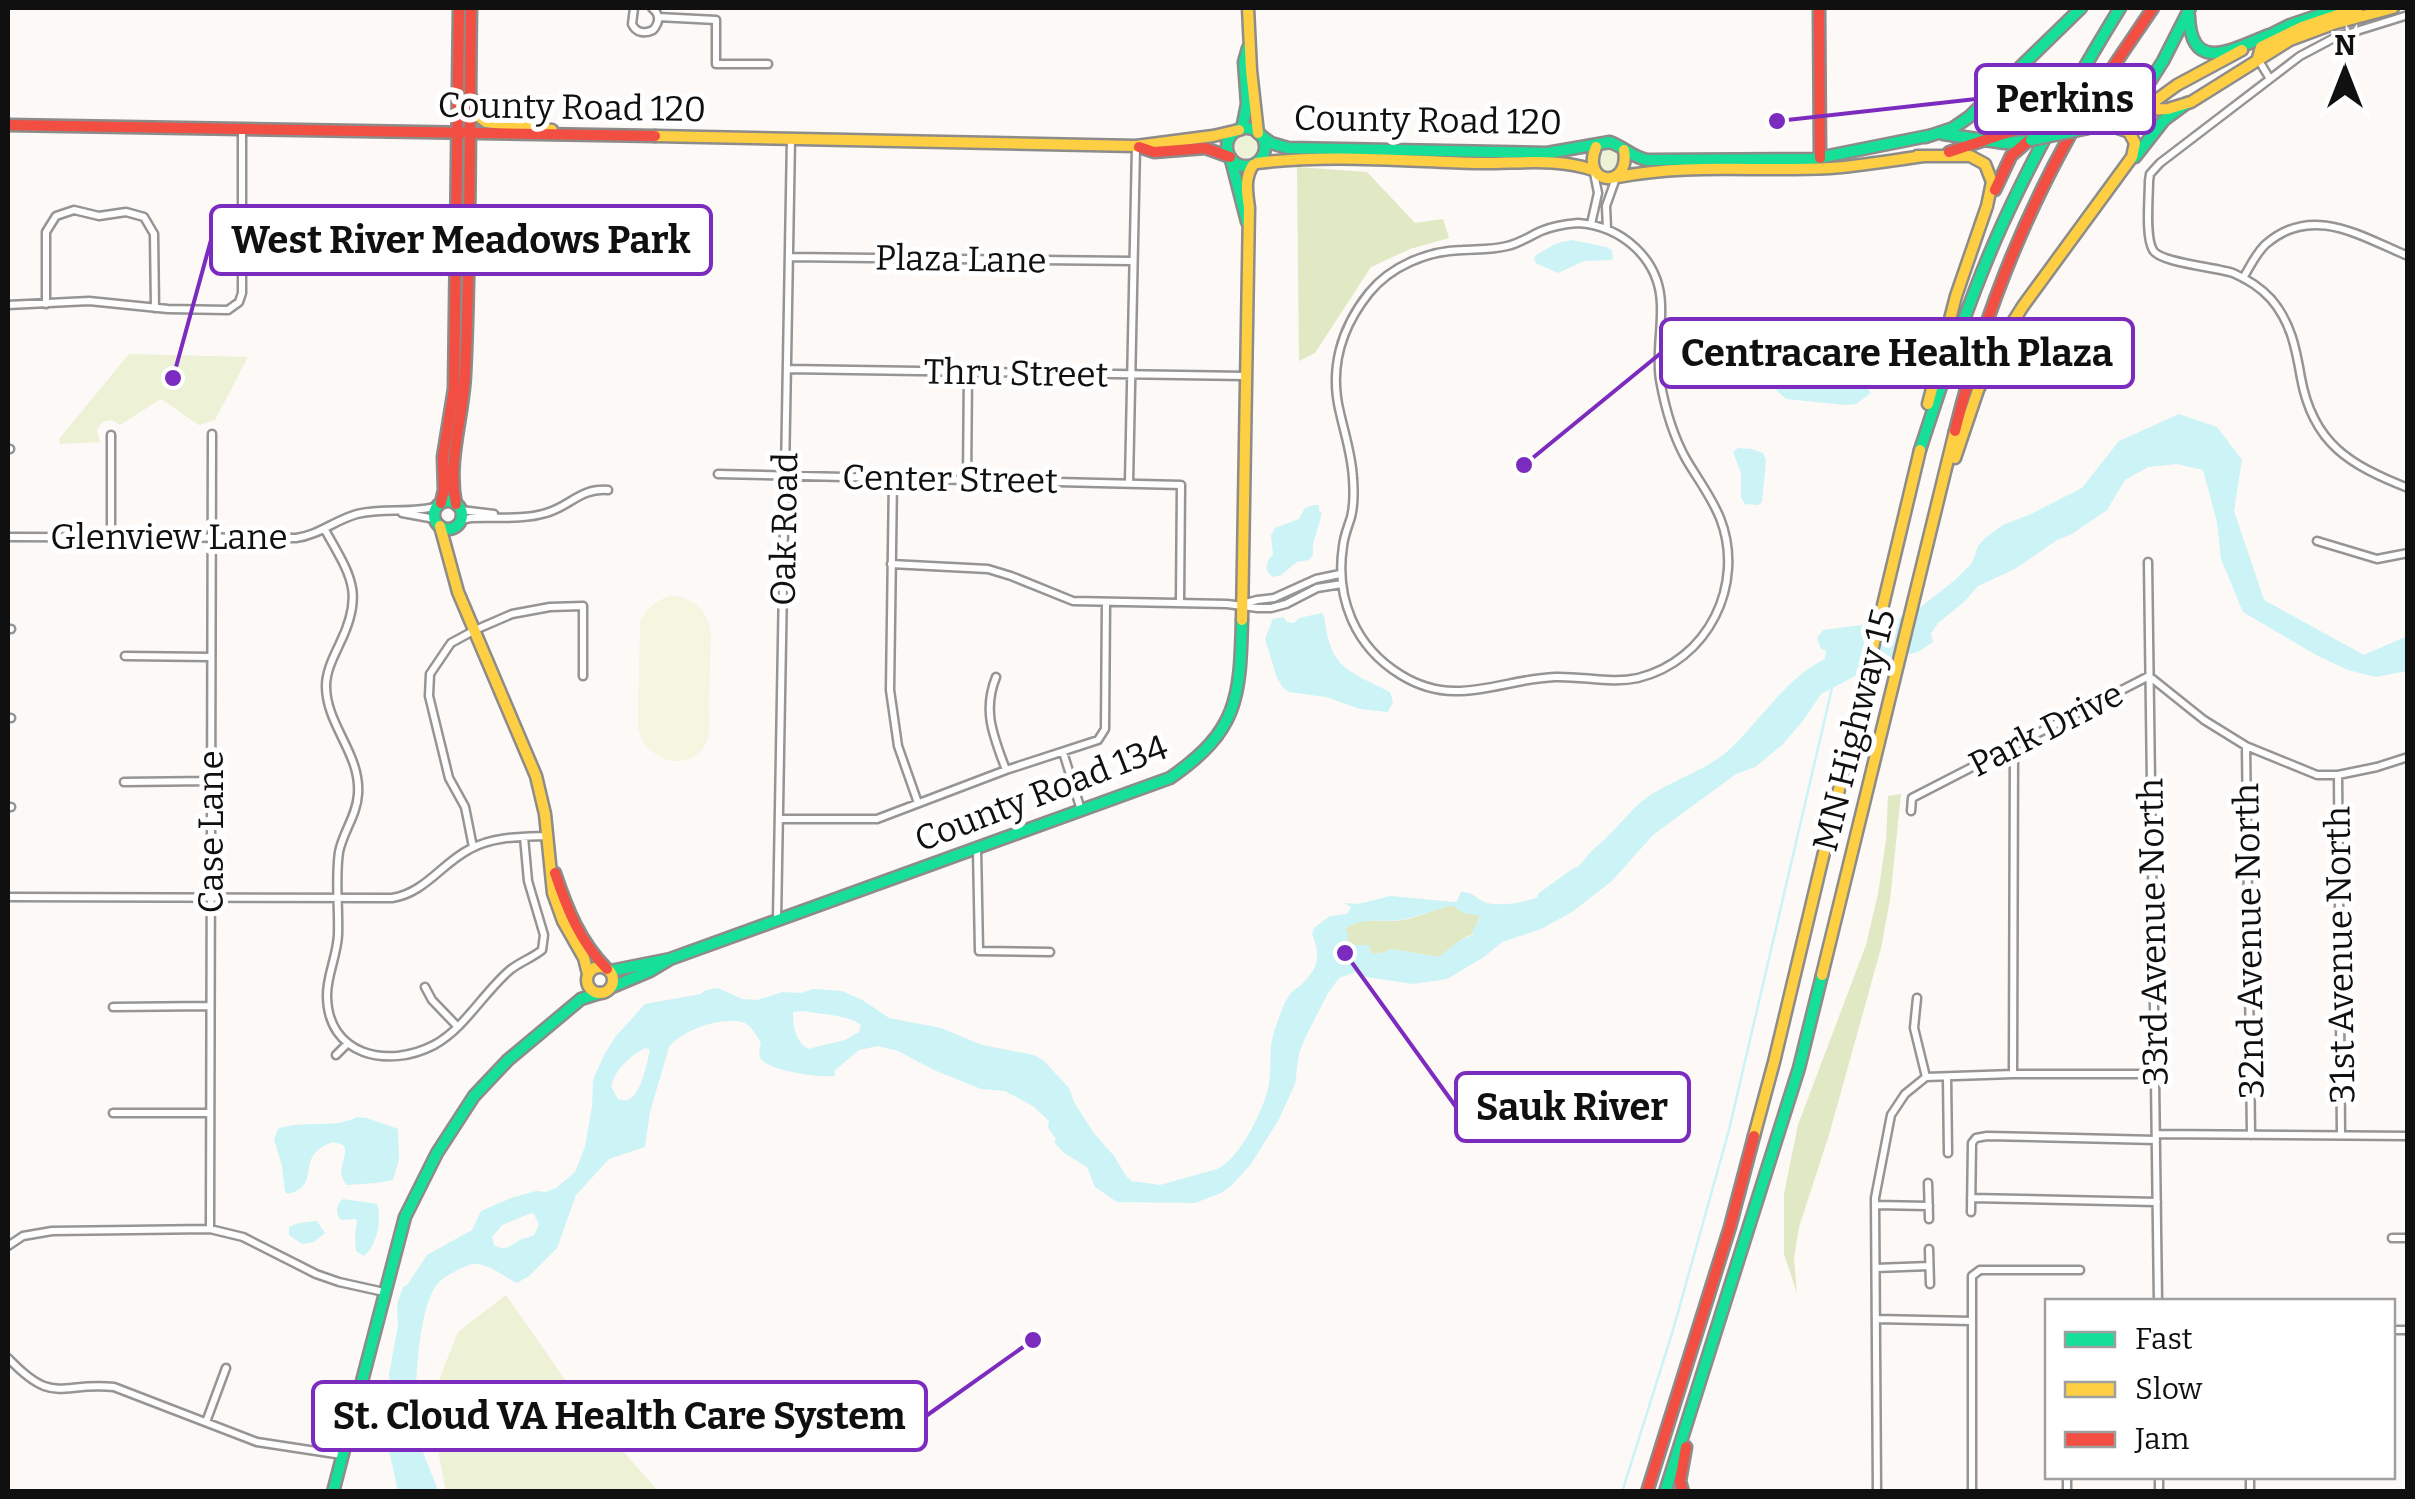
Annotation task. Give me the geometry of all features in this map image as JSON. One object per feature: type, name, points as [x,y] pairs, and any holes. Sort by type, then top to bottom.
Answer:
[{"type":"main road","points":[[449,558],[449,538],[458,515],[452,482],[465,375],[458,8]]},
{"type":"main road","points":[[471,8],[470,89],[462,133],[454,389],[443,457],[444,490],[435,513],[458,592],[531,761],[542,800],[556,903],[584,958],[594,992],[600,994]]},
{"type":"main road","points":[[1248,8],[1248,46],[1259,133],[1265,149],[1255,164],[1240,165],[1230,158],[1228,141],[1240,129],[1247,104],[1244,62],[1248,46]]},
{"type":"main road","points":[[1820,8],[1820,158]]},
{"type":"main road","points":[[1926,137],[1960,124],[2081,8]]},
{"type":"main road","name":"MN Highway 15","points":[[1647,1492],[1730,1227],[1774,1062],[1916,466],[1956,341],[1989,255],[2045,137],[2120,8]]},
{"type":"main road","name":"MN Highway 15","points":[[1665,1492],[1798,1068],[1969,376],[1997,291],[2059,156],[2092,98],[2153,8]]},
{"type":"main road","points":[[2191,8],[2190,36],[2204,52],[2225,53],[2269,36]]},
{"type":"main road","points":[[2114,109],[2144,91],[2191,8]]},
{"type":"main road","points":[[2187,103],[2164,109],[2145,109],[2114,109],[2100,110],[2036,123],[1985,139],[1953,152],[1818,169],[1677,169],[1601,178],[1593,170],[1590,156],[1600,144],[1610,142],[1647,160],[1820,158],[1926,137],[1955,134],[1985,139],[2005,143],[2093,128],[2128,119],[2145,109],[2177,85],[2290,25],[2340,8]]},
{"type":"main road","points":[[2258,59],[2261,47],[2268,42],[2358,8]]},
{"type":"main road","points":[[1922,562],[1978,390],[2001,341],[2023,306],[2164,120],[2282,44],[2314,30],[2394,8]]},
{"type":"main road","points":[[2019,69],[2000,94],[1998,113],[2012,124],[2036,123]]},
{"type":"main road","points":[[470,89],[476,112],[486,122],[594,135]]},
{"type":"main road","name":"County Road 120","points":[[8,125],[1136,146],[1207,138],[1240,129]]},
{"type":"main road","points":[[2093,128],[2120,126],[2132,134],[2135,143],[2128,164]]},
{"type":"main road","points":[[1240,129],[1250,128],[1259,133]]},
{"type":"main road","name":"County Road 120","points":[[1259,133],[1271,143],[1288,148],[1547,153],[1600,144]]},
{"type":"main road","points":[[1916,466],[1934,373],[1971,248],[2008,158],[2029,140]]},
{"type":"main road","name":"County Road 120","points":[[1136,146],[1154,152],[1205,148],[1230,158]]},
{"type":"main road","points":[[1617,177],[1627,162],[1622,148]]},
{"type":"main road","points":[[1918,156],[1979,159],[1991,177],[1987,208]]},
{"type":"main road","name":"County Road 134","points":[[1230,158],[1248,225]]},
{"type":"main road","name":"County Road 120","points":[[1255,164],[1291,158],[1381,158],[1563,162],[1593,170]]},
{"type":"main road","name":"County Road 134","points":[[609,970],[626,970],[670,959],[1170,778],[1194,763],[1218,740],[1238,696],[1242,662],[1250,208],[1246,178],[1255,164]]},
{"type":"main road","points":[[440,504],[448,501],[458,515]]},
{"type":"main road","points":[[438,522],[446,528],[458,515]]},
{"type":"main road","points":[[333,1492],[405,1217],[452,1128],[488,1080],[538,1035],[581,1000],[612,987],[614,980],[609,970],[592,954],[577,929],[550,856]]},
{"type":"main road","name":"County Road 134","points":[[612,987],[670,959]]},
{"type":"main road","points":[[538,1035],[597,967],[609,970]]},
{"type":"main road","points":[[1683,1492],[1681,1472],[1708,1356]]},
{"type":"street","points":[[634,8],[630,19],[643,33],[653,30],[658,18]]},
{"type":"street","points":[[652,8],[658,18]]},
{"type":"street","points":[[2408,15],[2334,38],[2300,56],[2160,162],[2150,174],[2149,239],[2157,256],[2244,278],[2271,300],[2286,322],[2296,348],[2304,395],[2325,436],[2360,468],[2408,488]]},
{"type":"street","points":[[658,18],[716,20],[716,64],[768,64]]},
{"type":"street","points":[[2258,59],[2270,79]]},
{"type":"street","points":[[8,306],[89,301],[228,310],[239,302],[242,129]]},
{"type":"street","name":"Oak Road","points":[[778,920],[791,138]]},
{"type":"street","points":[[1129,484],[1136,146]]},
{"type":"street","points":[[1591,224],[1597,199],[1593,170]]},
{"type":"street","points":[[1606,228],[1606,206],[1617,177]]},
{"type":"street","points":[[46,304],[46,232],[56,216],[74,210],[100,216],[126,212],[144,217],[154,234],[155,308]]},
{"type":"street","points":[[1591,224],[1606,228],[1638,249],[1653,271],[1662,309],[1659,375],[1669,422],[1725,534],[1728,565],[1724,593],[1710,627],[1678,661],[1627,680],[1555,677],[1466,692],[1437,689],[1403,677],[1363,642],[1344,602],[1340,574],[1354,485],[1335,383],[1340,348],[1355,312],[1380,282],[1420,258],[1448,251],[1502,248],[1556,226],[1591,224]]},
{"type":"street","points":[[2244,278],[2263,246],[2294,226],[2337,226],[2408,256]]},
{"type":"street","name":"Plaza Lane","points":[[789,257],[1133,261]]},
{"type":"street","name":"Thru Street","points":[[787,369],[1245,376]]},
{"type":"street","points":[[967,480],[968,372]]},
{"type":"street","name":"Case Lane","points":[[210,1230],[212,434]]},
{"type":"street","points":[[111,435],[111,538]]},
{"type":"street","name":"Center Street","points":[[718,474],[1182,485],[1180,602]]},
{"type":"street","points":[[893,478],[890,690],[898,746],[918,802]]},
{"type":"street","points":[[458,515],[470,518],[552,512],[587,491],[608,490]]},
{"type":"street","name":"Glenview Lane","points":[[8,537],[296,538],[325,530],[360,513],[426,509],[440,504]]},
{"type":"street","name":"Glenview Lane","points":[[386,511],[438,522]]},
{"type":"street","points":[[325,530],[348,572],[353,595],[351,621],[326,676],[332,715],[358,781],[355,812],[340,850],[337,948],[327,1000],[334,1024],[348,1043],[368,1054],[384,1057],[404,1056],[439,1042],[508,972],[542,950],[544,935],[528,881],[524,837]]},
{"type":"street","points":[[2318,542],[2377,559],[2408,553]]},
{"type":"street","name":"33rd Avenue North","points":[[2148,562],[2158,1299]]},
{"type":"street","points":[[891,564],[988,569],[1074,601],[1271,608],[1317,588],[1342,584]]},
{"type":"street","points":[[1241,605],[1274,598],[1316,578],[1340,574]]},
{"type":"street","points":[[779,820],[878,820],[918,802],[1098,740],[1105,729],[1106,602]]},
{"type":"street","points":[[474,847],[464,808],[449,778],[428,696],[430,674],[452,643],[476,630],[512,614],[583,606],[583,676]]},
{"type":"street","points":[[125,656],[211,657]]},
{"type":"street","name":"Park Drive","points":[[1911,811],[1912,798],[2149,676],[2204,720],[2246,746],[2317,774],[2338,775],[2408,757]]},
{"type":"street","points":[[996,677],[989,694],[991,731],[1006,770]]},
{"type":"street","points":[[2013,1074],[2014,745]]},
{"type":"street","name":"32nd Avenue North","points":[[2246,746],[2251,1135]]},
{"type":"street","points":[[1063,752],[1081,810]]},
{"type":"street","name":"31st Avenue North","points":[[2338,775],[2341,1135]]},
{"type":"street","points":[[124,782],[211,781]]},
{"type":"street","points":[[8,897],[392,898],[407,894],[474,847],[492,840],[548,836]]},
{"type":"street","points":[[977,849],[979,951],[1050,952]]},
{"type":"street","points":[[424,987],[457,1026]]},
{"type":"street","points":[[1918,998],[1914,1028],[1926,1078]]},
{"type":"street","points":[[112,1007],[210,1006]]},
{"type":"street","points":[[336,1056],[348,1043]]},
{"type":"street","points":[[1877,1492],[1875,1205],[1891,1115],[1905,1094],[1926,1078],[1947,1076],[2156,1074]]},
{"type":"street","points":[[1947,1076],[1948,1153]]},
{"type":"street","points":[[113,1113],[209,1113]]},
{"type":"street","points":[[1972,1212],[1972,1143],[1987,1136],[2408,1136]]},
{"type":"street","points":[[1928,1184],[1929,1219]]},
{"type":"street","points":[[1972,1198],[2157,1202]]},
{"type":"street","points":[[1875,1205],[1929,1206]]},
{"type":"street","points":[[8,1246],[23,1236],[52,1231],[210,1230],[243,1237],[316,1274],[384,1292]]},
{"type":"street","points":[[2392,1238],[2408,1238]]},
{"type":"street","points":[[1929,1249],[1930,1284]]},
{"type":"street","points":[[1876,1268],[1929,1266]]},
{"type":"street","points":[[1972,1492],[1972,1276],[1980,1270],[2080,1270]]},
{"type":"street","points":[[1876,1319],[1972,1320]]},
{"type":"street","points":[[8,1358],[44,1388],[114,1388],[257,1442],[342,1455]]},
{"type":"street","points":[[8,1377],[17,1368]]},
{"type":"street","points":[[206,1422],[226,1368]]},
{"type":"green space","points":[[1242,136],[1250,136],[1257,147],[1250,158],[1242,158],[1235,151],[1235,143]]},
{"type":"green space","points":[[1609,150],[1617,153],[1617,169],[1609,172],[1601,169],[1598,161],[1601,153]]},
{"type":"green space","points":[[1297,167],[1367,172],[1415,223],[1443,219],[1449,238],[1410,249],[1371,267],[1315,353],[1299,361]]},
{"type":"green space","points":[[129,354],[248,357],[215,420],[199,425],[161,399],[120,425],[112,420],[102,422],[97,430],[100,442],[60,444],[59,439]]},
{"type":"green space","points":[[669,596],[698,606],[707,618],[711,634],[709,734],[701,750],[682,761],[660,757],[650,750],[638,728],[640,623],[651,606]]},
{"type":"green space","points":[[1901,794],[1881,948],[1799,1227],[1794,1258],[1797,1293],[1784,1254],[1784,1194],[1798,1125],[1866,945],[1886,841],[1888,796]]},
{"type":"green space","points":[[1453,905],[1464,913],[1480,915],[1474,933],[1439,957],[1391,949],[1373,954],[1369,949],[1347,946],[1345,929],[1357,923],[1402,920]]},
{"type":"green space","points":[[506,1295],[584,1407],[658,1491],[446,1491],[429,1405],[458,1332]]},
{"type":"water","points":[[1572,240],[1606,247],[1612,250],[1613,260],[1584,261],[1558,273],[1536,263],[1536,255]]},
{"type":"water","points":[[1780,379],[1864,383],[1871,393],[1856,404],[1845,405],[1786,399],[1775,389]]},
{"type":"water","points":[[2179,414],[2217,427],[2242,460],[2234,511],[2264,600],[2364,655],[2407,636],[2407,671],[2376,677],[2348,670],[2243,612],[2221,559],[2217,522],[2203,470],[2177,464],[2148,467],[2125,480],[2107,510],[2015,569],[1978,586],[1938,623],[1931,634],[1933,642],[1918,652],[1910,654],[1904,650],[1821,694],[1782,745],[1653,835],[1612,881],[1572,912],[1541,929],[1502,942],[1447,979],[1413,984],[1355,972],[1339,978],[1306,1036],[1299,1053],[1295,1084],[1279,1119],[1251,1164],[1221,1193],[1195,1203],[1117,1202],[1095,1187],[1087,1167],[1054,1142],[1049,1121],[1033,1106],[1005,1091],[981,1089],[934,1070],[898,1051],[878,1046],[859,1050],[834,1071],[835,1076],[819,1076],[766,1063],[760,1057],[761,1042],[745,1023],[726,1021],[693,1030],[669,1047],[650,1112],[645,1147],[609,1159],[576,1195],[557,1248],[529,1276],[517,1283],[491,1268],[474,1264],[453,1272],[435,1287],[420,1337],[416,1400],[419,1441],[438,1491],[398,1491],[389,1450],[388,1402],[398,1326],[397,1304],[403,1287],[427,1255],[472,1230],[481,1211],[511,1198],[556,1188],[575,1172],[585,1147],[593,1080],[616,1036],[645,1004],[718,988],[742,999],[757,1000],[783,992],[842,991],[889,1018],[941,1028],[982,1045],[1043,1060],[1069,1088],[1093,1132],[1132,1181],[1160,1185],[1217,1169],[1242,1144],[1262,1106],[1269,1084],[1273,1036],[1282,1011],[1291,993],[1309,977],[1315,965],[1314,928],[1330,916],[1347,914],[1351,907],[1344,903],[1358,904],[1390,896],[1454,902],[1465,892],[1487,903],[1504,904],[1551,891],[1641,802],[1722,755],[1787,687],[1825,659],[1826,650],[1821,649],[1817,638],[1823,630],[1893,621],[1918,609],[1972,563],[1985,538],[2003,525],[2082,488],[2119,441]],"holes":[[[1453,906],[1480,916],[1472,930],[1474,934],[1439,957],[1391,949],[1373,954],[1370,945],[1347,945],[1345,929],[1352,925],[1401,920]],[[793,1012],[841,1017],[861,1025],[859,1032],[845,1040],[808,1049],[796,1033]],[[645,1048],[650,1050],[640,1086],[626,1100],[618,1099],[611,1086],[624,1064]],[[531,1213],[539,1225],[534,1235],[503,1248],[494,1245],[492,1237],[502,1225]]]},
{"type":"water","points":[[1738,448],[1763,453],[1766,460],[1762,502],[1758,505],[1745,504],[1741,498],[1741,473],[1733,452]]},
{"type":"water","points":[[1319,505],[1322,513],[1313,555],[1273,577],[1267,569],[1273,554],[1271,535],[1275,528],[1299,519],[1305,508]]},
{"type":"water","points":[[1322,613],[1336,657],[1351,672],[1390,692],[1393,702],[1388,712],[1360,709],[1283,688],[1265,639],[1273,619],[1283,617],[1294,623],[1299,618]]},
{"type":"water","points":[[357,1117],[398,1129],[399,1160],[393,1180],[347,1185],[341,1171],[345,1149],[333,1142],[314,1155],[299,1190],[285,1192],[274,1139],[278,1129],[338,1123]]},
{"type":"water","points":[[343,1199],[377,1204],[377,1232],[364,1256],[356,1251],[356,1219],[341,1220],[338,1215]]},
{"type":"water","points":[[317,1221],[325,1233],[314,1242],[302,1244],[289,1235],[289,1227]]},
{"type":"waterway","points":[[1623,1489],[1729,1130],[1832,688]]},
{"type":"waterway","points":[[1543,897],[1576,873]]},
{"type":"traffic: fast","points":[[1926,137],[1953,128],[1969,117],[2081,8]]},
{"type":"traffic: fast","points":[[1920,450],[1968,308],[2002,225],[2058,115],[2120,8]]},
{"type":"traffic: fast","points":[[2114,109],[2144,91],[2190,8]]},
{"type":"traffic: fast","points":[[2264,38],[2340,8]]},
{"type":"traffic: fast","points":[[2189,16],[2197,46],[2206,52],[2228,51],[2269,35]]},
{"type":"traffic: fast","points":[[1242,129],[1247,104],[1244,62],[1248,48]]},
{"type":"traffic: fast","points":[[2005,89],[1997,107],[2002,118],[2033,124]]},
{"type":"traffic: fast","points":[[2135,157],[2164,120],[2187,103]]},
{"type":"traffic: fast","points":[[2039,122],[2100,111]]},
{"type":"traffic: fast","points":[[1246,128],[1259,134],[1265,147],[1259,160],[1246,166],[1233,160],[1227,147],[1233,134],[1246,128]]},
{"type":"traffic: fast","points":[[2031,140],[2089,128]]},
{"type":"traffic: fast","points":[[1259,134],[1288,148],[1547,153],[1610,142],[1647,160],[1813,159],[1928,136]]},
{"type":"traffic: fast","points":[[1943,134],[2005,143],[2027,141]]},
{"type":"traffic: fast","points":[[1231,160],[1247,222]]},
{"type":"traffic: fast","points":[[448,501],[458,505],[462,515],[458,525],[448,529],[438,525],[434,515],[438,505],[448,501]]},
{"type":"traffic: fast","points":[[612,987],[670,959],[1170,778],[1210,745],[1231,711],[1239,671],[1242,620]]},
{"type":"traffic: fast","points":[[610,971],[670,959]]},
{"type":"traffic: fast","points":[[1665,1492],[1799,1068],[1822,975]]},
{"type":"traffic: fast","points":[[333,1492],[405,1217],[437,1153],[474,1096],[508,1060],[581,999],[600,993]]},
{"type":"traffic: slow","points":[[1248,8],[1258,133]]},
{"type":"traffic: slow","points":[[2258,58],[2261,47],[2302,27],[2358,8]]},
{"type":"traffic: slow","points":[[2100,111],[2168,109],[2191,102],[2290,40],[2393,8]]},
{"type":"traffic: slow","points":[[2108,124],[2133,117],[2177,85],[2242,50]]},
{"type":"traffic: slow","points":[[473,99],[478,116],[486,122],[552,130]]},
{"type":"traffic: slow","points":[[1955,458],[1978,390],[2001,341],[2132,157],[2135,143],[2129,132],[2097,127]]},
{"type":"traffic: slow","points":[[655,136],[1136,146],[1239,130]]},
{"type":"traffic: slow","points":[[1596,147],[1595,169],[1607,178],[1620,172],[1624,150]]},
{"type":"traffic: slow","points":[[1917,156],[1970,156],[1985,164],[1992,182],[1956,296],[1928,404]]},
{"type":"traffic: slow","points":[[1618,177],[1698,169],[1830,168],[1924,156]]},
{"type":"traffic: slow","points":[[1257,163],[1339,159],[1535,162],[1593,170]]},
{"type":"traffic: slow","points":[[1242,620],[1247,186],[1253,165]]},
{"type":"traffic: slow","points":[[1822,975],[1955,431]]},
{"type":"traffic: slow","points":[[1754,1136],[1920,450]]},
{"type":"traffic: slow","points":[[440,526],[458,592],[536,776],[545,814],[553,893],[588,974]]},
{"type":"traffic: slow","points":[[600,967],[609,971],[613,980],[609,989],[600,993],[591,989],[587,980],[591,971],[600,967]]},
{"type":"traffic: jam","points":[[441,503],[443,457],[454,389],[459,8]]},
{"type":"traffic: jam","points":[[456,504],[453,472],[464,391],[467,329],[471,8]]},
{"type":"traffic: jam","points":[[1819,8],[1820,158]]},
{"type":"traffic: jam","points":[[1955,431],[1989,317],[2033,207],[2079,121],[2153,8]]},
{"type":"traffic: jam","points":[[8,125],[655,136]]},
{"type":"traffic: jam","points":[[1949,152],[2024,127]]},
{"type":"traffic: jam","points":[[1995,190],[2011,156],[2028,141]]},
{"type":"traffic: jam","points":[[1139,147],[1154,152],[1205,148],[1230,157]]},
{"type":"traffic: jam","points":[[555,873],[575,924],[607,969]]},
{"type":"traffic: jam","points":[[1647,1492],[1730,1227],[1754,1136]]},
{"type":"traffic: jam","points":[[1683,1492],[1680,1481],[1686,1447]]},
{"type":"place","name":"Perkins","points":[[1777,121]]},
{"type":"place","name":"West River Meadows Park","points":[[173,378]]},
{"type":"place","name":"Centracare Health Plaza","points":[[1524,465]]},
{"type":"place","name":"Sauk River","points":[[1345,953]]},
{"type":"place","name":"St. Cloud VA Health Care System","points":[[1033,1340]]}]
